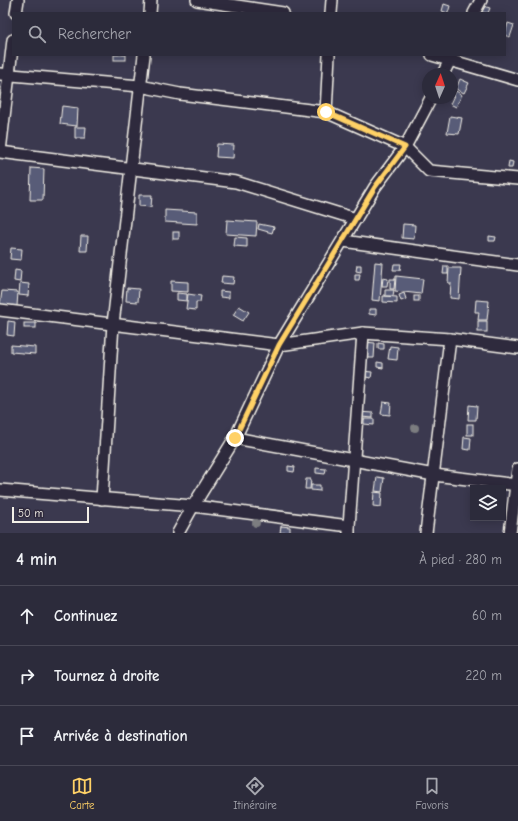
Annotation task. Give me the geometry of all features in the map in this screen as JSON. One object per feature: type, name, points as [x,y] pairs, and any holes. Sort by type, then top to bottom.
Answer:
[{"type":"street","points":[[16,12],[18,0]]},
{"type":"street","points":[[150,12],[151,0]]},
{"type":"street","points":[[197,0],[276,12]]},
{"type":"street","points":[[331,12],[332,0]]},
{"type":"street","points":[[475,12],[481,0]]},
{"type":"street","points":[[12,44],[4,74],[0,151],[236,182],[356,219]]},
{"type":"street","points":[[102,499],[113,324],[144,56]]},
{"type":"street","points":[[326,112],[329,56]]},
{"type":"street","points":[[438,56],[451,58],[518,80]]},
{"type":"street","points":[[446,68],[451,58]]},
{"type":"street","points":[[4,74],[140,86],[180,94],[326,112],[405,147],[429,172],[518,180]]},
{"type":"street","points":[[178,533],[235,438],[279,345],[375,187],[405,147],[427,104]]},
{"type":"street","points":[[343,241],[518,265]]},
{"type":"street","points":[[0,310],[279,345],[362,333],[450,339],[518,348]]},
{"type":"street","points":[[0,490],[193,506],[349,530],[362,333]]},
{"type":"street","points":[[426,533],[450,339]]},
{"type":"street","points":[[235,438],[434,475],[517,485]]},
{"type":"street","points":[[510,533],[518,469]]},
{"type":"building","points":[[444,4],[450,6],[448,12],[442,11]]},
{"type":"building","points":[[483,6],[490,8],[488,12],[481,12]]},
{"type":"building","points":[[508,23],[514,25],[510,37],[506,35]]},
{"type":"building","points":[[114,56],[126,56],[126,60],[114,60]]},
{"type":"building","points":[[460,79],[469,83],[464,93],[458,90]]},
{"type":"building","points":[[458,92],[462,95],[458,103]]},
{"type":"building","points":[[450,104],[458,104],[456,107]]},
{"type":"building","points":[[62,106],[78,108],[77,126],[60,124]]},
{"type":"building","points":[[450,116],[462,118],[459,134],[447,133]]},
{"type":"building","points":[[75,127],[86,127],[85,138],[75,138]]},
{"type":"building","points":[[217,144],[234,145],[233,158],[216,157]]},
{"type":"building","points":[[509,161],[513,162],[512,168],[508,168]]},
{"type":"building","points":[[31,168],[44,169],[43,200],[30,200]]},
{"type":"building","points":[[139,195],[152,195],[151,207],[139,206]]},
{"type":"building","points":[[165,210],[197,212],[197,224],[165,222]]},
{"type":"building","points":[[227,220],[257,222],[256,236],[226,234]]},
{"type":"building","points":[[259,224],[274,227],[272,233],[258,229]]},
{"type":"building","points":[[403,224],[415,225],[414,239],[402,238]]},
{"type":"building","points":[[173,232],[179,232],[179,239],[173,239]]},
{"type":"building","points":[[81,236],[88,236],[87,251],[80,251]]},
{"type":"building","points":[[489,236],[496,237],[495,241],[489,241]]},
{"type":"building","points":[[235,237],[247,238],[247,247],[234,246]]},
{"type":"building","points":[[11,248],[22,249],[21,260],[10,259]]},
{"type":"building","points":[[375,262],[383,263],[380,301],[372,300]]},
{"type":"building","points":[[394,264],[401,264],[400,270],[393,270]]},
{"type":"building","points":[[357,265],[361,265],[361,272],[356,271]]},
{"type":"building","points":[[444,266],[448,266],[448,274],[443,274]]},
{"type":"building","points":[[449,268],[461,268],[459,299],[450,298],[451,283],[448,283]]},
{"type":"building","points":[[15,270],[21,271],[20,282],[14,281]]},
{"type":"building","points":[[355,274],[360,274],[359,280],[355,280]]},
{"type":"building","points":[[222,276],[234,277],[233,284],[221,283]]},
{"type":"building","points":[[396,276],[423,279],[421,294],[395,291]]},
{"type":"building","points":[[383,278],[388,279],[387,286],[382,286]]},
{"type":"building","points":[[390,279],[395,279],[394,289],[390,289]]},
{"type":"building","points":[[171,281],[188,282],[188,292],[171,291]]},
{"type":"building","points":[[20,283],[29,284],[28,296],[19,295]]},
{"type":"building","points":[[127,288],[139,289],[138,302],[126,301]]},
{"type":"building","points":[[385,290],[394,290],[393,296],[385,296]]},
{"type":"building","points":[[2,291],[18,292],[17,306],[0,305]]},
{"type":"building","points":[[220,291],[229,292],[229,298],[220,297]]},
{"type":"building","points":[[177,293],[187,294],[187,301],[177,300]]},
{"type":"building","points":[[404,293],[406,299],[401,301],[399,295]]},
{"type":"building","points":[[188,294],[201,296],[200,302],[196,302],[196,310],[186,309]]},
{"type":"building","points":[[383,296],[397,297],[397,303],[383,302]]},
{"type":"building","points":[[414,296],[419,296],[419,301],[414,301]]},
{"type":"building","points":[[476,300],[489,301],[487,320],[478,320],[479,312],[475,312]]},
{"type":"building","points":[[239,306],[249,312],[243,321],[233,315]]},
{"type":"building","points":[[369,309],[376,309],[376,315],[369,314]]},
{"type":"building","points":[[8,321],[15,322],[14,336],[7,335]]},
{"type":"building","points":[[478,321],[487,321],[487,332],[478,332]]},
{"type":"building","points":[[24,323],[36,323],[36,328],[24,328]]},
{"type":"building","points":[[365,342],[375,343],[374,358],[365,358]]},
{"type":"building","points":[[378,343],[384,344],[384,349],[378,349]]},
{"type":"building","points":[[11,345],[35,347],[35,354],[11,352]]},
{"type":"building","points":[[390,346],[398,347],[397,360],[388,359]]},
{"type":"building","points":[[377,362],[383,363],[383,368],[377,367]]},
{"type":"building","points":[[362,371],[372,372],[371,378],[361,376]]},
{"type":"building","points":[[383,402],[391,403],[390,415],[381,414]]},
{"type":"building","points":[[469,405],[477,406],[476,420],[468,420]]},
{"type":"building","points":[[358,412],[373,413],[373,418],[361,417]]},
{"type":"building","points":[[364,419],[374,419],[374,425],[364,424]]},
{"type":"building","points":[[467,424],[473,424],[473,435],[467,435]]},
{"type":"building","points":[[464,437],[471,438],[470,450],[463,449]]},
{"type":"building","points":[[288,466],[295,467],[294,472],[288,471]]},
{"type":"building","points":[[316,468],[326,469],[325,474],[316,473]]},
{"type":"building","points":[[377,477],[384,478],[382,492],[375,491]]},
{"type":"building","points":[[306,479],[311,479],[310,489],[305,489]]},
{"type":"building","points":[[311,485],[320,485],[320,491],[311,490]]},
{"type":"building","points":[[374,492],[382,493],[381,507],[373,506]]},
{"type":"building","points":[[281,526],[290,527],[290,533],[280,533]]},
{"type":"route","points":[[235,438],[279,345],[375,187],[405,147],[326,112]]}]
